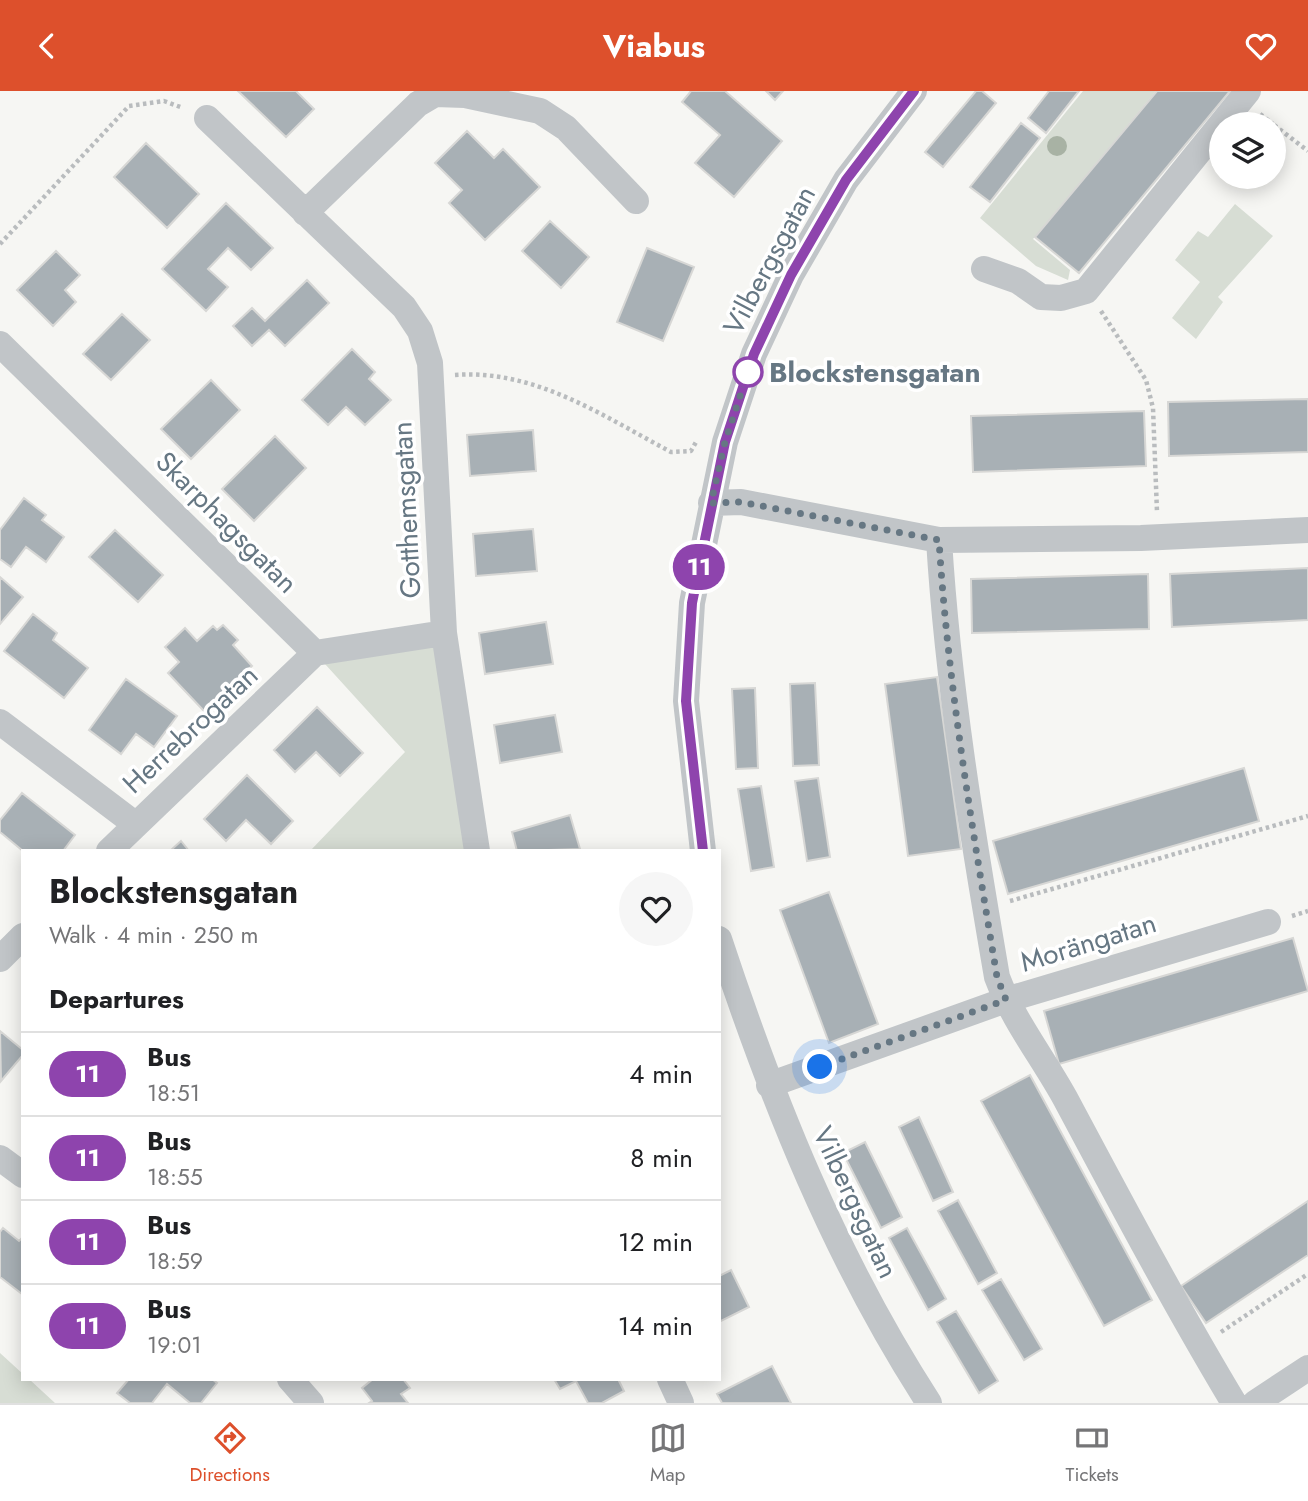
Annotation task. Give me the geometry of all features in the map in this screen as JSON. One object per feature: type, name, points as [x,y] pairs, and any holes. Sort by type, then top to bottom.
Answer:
[{"type":"street","name":"Vilbergsgatan","points":[[703,849],[686,701],[692,603],[725,442],[754,354],[791,275],[846,180],[914,91]]},
{"type":"street","points":[[984,269],[1018,281],[1041,297],[1061,298],[1086,291],[1248,91]]},
{"type":"street","points":[[305,213],[418,104],[435,94],[465,95],[540,111],[566,128],[636,201]]},
{"type":"street","name":"Gotthemsgatan","points":[[207,118],[404,307],[420,331],[431,377],[444,633],[477,849]]},
{"type":"street","name":"Skarphagsgatan","points":[[0,344],[315,653]]},
{"type":"street","points":[[711,503],[741,502],[939,540],[1159,537],[1308,530]]},
{"type":"street","points":[[939,540],[945,635],[967,800],[997,977],[1006,1000],[1054,1077],[1199,1346],[1234,1403]]},
{"type":"street","points":[[315,653],[444,633]]},
{"type":"street","name":"Herrebrogatan","points":[[110,849],[315,653]]},
{"type":"street","points":[[0,722],[135,824]]},
{"type":"street","name":"Morängatan","points":[[769,1085],[1006,1000],[1268,922]]},
{"type":"street","points":[[0,959],[21,938]]},
{"type":"street","name":"Vilbergsgatan","points":[[721,945],[769,1085],[812,1190],[895,1351],[929,1403]]},
{"type":"street","points":[[0,1158],[21,1174]]},
{"type":"street","points":[[1255,1403],[1308,1368]]},
{"type":"street","points":[[292,1381],[311,1403]]},
{"type":"street","points":[[671,1381],[681,1403]]},
{"type":"path","points":[[0,244],[129,106],[164,100],[207,118]]},
{"type":"path","points":[[1286,134],[1308,151]]},
{"type":"path","points":[[1086,291],[1146,380],[1153,408],[1159,537]]},
{"type":"path","points":[[431,377],[503,375],[537,384],[671,452],[691,451],[700,435],[725,442]]},
{"type":"path","points":[[986,908],[1308,816]]},
{"type":"path","points":[[1199,1346],[1308,1274]]},
{"type":"shaded area","points":[[1083,91],[1156,91],[1033,239],[1070,270],[1068,280],[1036,266],[980,218]]},
{"type":"shaded area","points":[[1235,204],[1273,236],[1218,297],[1223,302],[1196,339],[1172,318],[1200,282],[1175,260],[1198,231],[1208,237]]},
{"type":"shaded area","points":[[444,633],[477,849],[312,849],[405,752],[315,653]]},
{"type":"shaded area","points":[[0,1353],[21,1372],[21,1381],[31,1381],[55,1403],[0,1403]]},
{"type":"building","points":[[238,91],[296,91],[314,109],[286,137]]},
{"type":"building","points":[[691,91],[725,91],[782,141],[734,197],[695,163],[720,135],[682,102]]},
{"type":"building","points":[[766,91],[783,91],[775,100]]},
{"type":"building","points":[[976,91],[982,91],[996,103],[943,167],[925,152]]},
{"type":"building","points":[[1049,91],[1079,91],[1046,133],[1028,118]]},
{"type":"building","points":[[1157,91],[1230,91],[1213,112],[1209,112],[1209,116],[1079,273],[1035,237]]},
{"type":"building","points":[[1021,123],[1040,138],[990,202],[970,187]]},
{"type":"building","points":[[467,131],[494,158],[503,149],[540,187],[485,240],[449,203],[462,190],[435,163]]},
{"type":"building","points":[[146,143],[199,194],[167,228],[114,177]]},
{"type":"building","points":[[226,203],[273,248],[251,270],[228,248],[208,269],[228,287],[206,311],[162,269]]},
{"type":"building","points":[[550,221],[589,257],[561,288],[522,251]]},
{"type":"building","points":[[647,248],[694,267],[663,341],[617,322]]},
{"type":"building","points":[[56,251],[80,275],[65,290],[76,302],[53,326],[17,290]]},
{"type":"building","points":[[307,280],[329,303],[285,346],[269,330],[252,346],[233,326],[252,308],[265,321]]},
{"type":"building","points":[[122,314],[150,340],[111,380],[83,354]]},
{"type":"building","points":[[352,349],[375,372],[369,379],[391,400],[365,425],[346,407],[328,425],[302,400]]},
{"type":"building","points":[[211,380],[240,410],[191,459],[161,429]]},
{"type":"building","points":[[1308,399],[1308,452],[1169,456],[1168,402]]},
{"type":"building","points":[[1144,411],[1146,466],[973,472],[971,416]]},
{"type":"building","points":[[533,430],[536,471],[470,476],[467,435]]},
{"type":"building","points":[[275,436],[306,468],[254,521],[222,489]]},
{"type":"building","points":[[24,498],[46,515],[42,520],[64,537],[46,562],[26,547],[11,567],[0,559],[0,530]]},
{"type":"building","points":[[533,529],[537,571],[476,576],[473,534]]},
{"type":"building","points":[[115,530],[163,575],[138,602],[89,557]]},
{"type":"building","points":[[1308,568],[1308,620],[1172,627],[1170,574]]},
{"type":"building","points":[[1148,574],[1149,629],[972,633],[971,579]]},
{"type":"building","points":[[0,577],[23,597],[0,624]]},
{"type":"building","points":[[33,614],[57,633],[53,640],[88,668],[64,698],[4,651]]},
{"type":"building","points":[[546,622],[553,664],[485,674],[479,633]]},
{"type":"building","points":[[223,625],[238,640],[233,645],[252,666],[204,711],[168,673],[179,662],[165,647],[185,628],[197,641],[213,626],[217,630]]},
{"type":"building","points":[[937,677],[961,849],[908,856],[885,684]]},
{"type":"building","points":[[126,679],[177,716],[154,747],[136,734],[121,754],[89,730]]},
{"type":"building","points":[[815,683],[819,765],[793,766],[790,684]]},
{"type":"building","points":[[755,688],[758,768],[736,769],[732,689]]},
{"type":"building","points":[[317,707],[363,753],[340,776],[316,752],[295,772],[274,750]]},
{"type":"building","points":[[555,715],[562,752],[500,763],[494,725]]},
{"type":"building","points":[[1244,768],[1259,821],[1008,894],[993,841]]},
{"type":"building","points":[[247,775],[293,821],[271,844],[246,820],[226,841],[204,819]]},
{"type":"building","points":[[818,778],[830,857],[807,861],[795,781]]},
{"type":"building","points":[[761,786],[774,867],[751,871],[738,789]]},
{"type":"building","points":[[22,793],[75,835],[64,849],[21,849],[0,832],[0,820]]},
{"type":"building","points":[[570,815],[580,849],[516,849],[512,832]]},
{"type":"building","points":[[181,841],[187,849],[172,849]]},
{"type":"building","points":[[829,892],[878,1024],[829,1043],[780,910]]},
{"type":"building","points":[[1293,938],[1308,991],[1059,1064],[1044,1011]]},
{"type":"building","points":[[0,1031],[21,1048],[21,1057],[1,1081]]},
{"type":"building","points":[[1030,1075],[1152,1300],[1104,1326],[981,1101]]},
{"type":"building","points":[[919,1117],[953,1192],[933,1201],[899,1127]]},
{"type":"building","points":[[865,1142],[902,1217],[881,1228],[843,1153]]},
{"type":"building","points":[[958,1200],[997,1273],[978,1284],[938,1211]]},
{"type":"building","points":[[1308,1201],[1308,1255],[1206,1323],[1181,1286]]},
{"type":"building","points":[[3,1228],[19,1241],[21,1239],[21,1293],[0,1277],[0,1232]]},
{"type":"building","points":[[907,1228],[946,1299],[928,1310],[889,1238]]},
{"type":"building","points":[[731,1270],[749,1307],[721,1321],[721,1275]]},
{"type":"building","points":[[1001,1279],[1042,1349],[1024,1360],[982,1290]]},
{"type":"building","points":[[956,1311],[998,1381],[979,1393],[937,1322]]},
{"type":"building","points":[[772,1366],[791,1403],[722,1403],[717,1394]]},
{"type":"building","points":[[127,1381],[217,1383],[201,1403],[190,1403],[167,1384],[152,1403],[130,1403],[117,1393]]},
{"type":"building","points":[[371,1381],[405,1381],[410,1388],[401,1394],[408,1403],[369,1403],[372,1401],[362,1388]]},
{"type":"building","points":[[555,1381],[576,1381],[560,1389]]},
{"type":"building","points":[[576,1381],[619,1381],[624,1391],[602,1403],[588,1403]]},
{"type":"bus line","name":"11","points":[[703,849],[686,701],[692,603],[725,442],[754,354],[791,275],[846,180],[914,91]]},
{"type":"place","name":"Blockstensgatan","points":[[748,372]]},
{"type":"route","points":[[748,372],[725,442],[711,503],[741,502],[939,540],[945,635],[967,800],[997,977],[1006,1000],[820,1067]]}]
